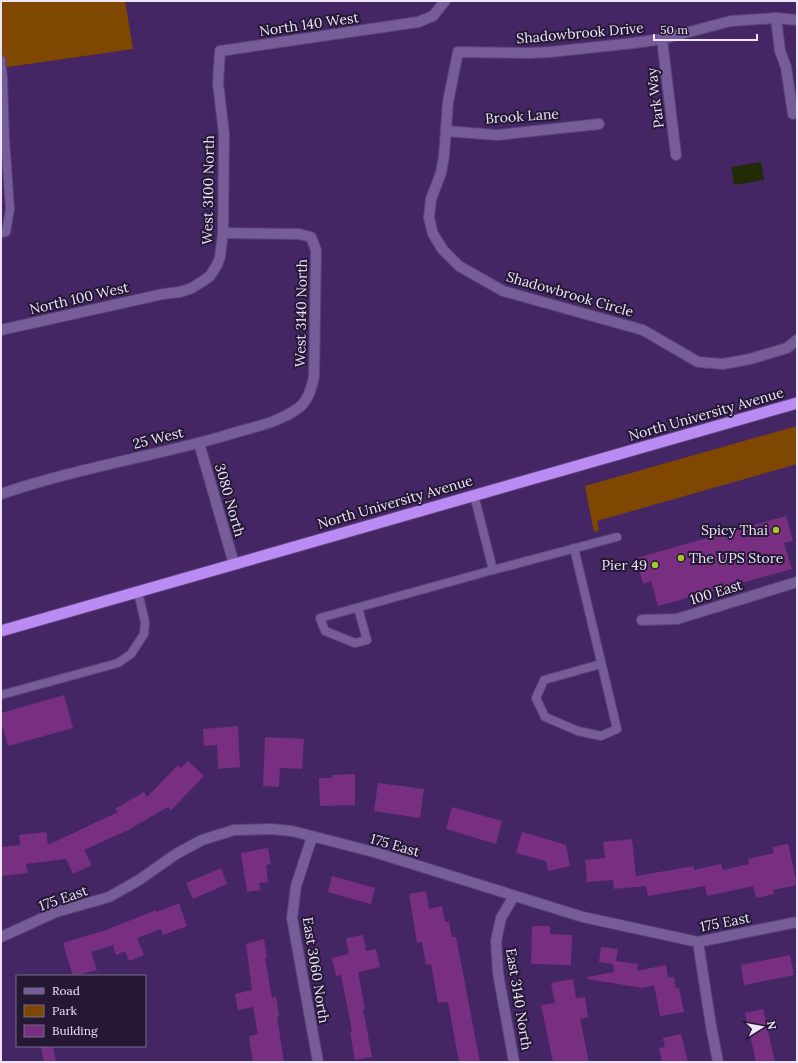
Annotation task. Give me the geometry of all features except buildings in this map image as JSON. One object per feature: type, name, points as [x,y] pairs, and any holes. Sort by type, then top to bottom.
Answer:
[{"type":"highway","name":"North University Avenue","points":[[1,632],[797,403]]},
{"type":"street","name":"North 140 West","points":[[220,51],[418,22],[433,16],[445,1]]},
{"type":"street","name":"Shadowbrook Drive","points":[[458,52],[529,53],[662,39],[731,21],[776,18],[797,20]]},
{"type":"street","points":[[776,18],[780,51],[786,67],[793,114]]},
{"type":"street","name":"Park Way","points":[[662,39],[676,155]]},
{"type":"street","name":"West 3100 North","points":[[163,294],[180,292],[192,288],[210,276],[220,257],[223,233],[224,134],[218,83],[220,51]]},
{"type":"street","name":"Shadowbrook Circle","points":[[458,52],[448,102],[441,173],[431,199],[429,218],[433,234],[443,250],[459,266],[503,291],[643,330],[698,362],[723,364],[750,359],[787,348],[797,340]]},
{"type":"street","name":"Brook Lane","points":[[446,131],[497,135],[599,124]]},
{"type":"street","name":"West 3140 North","points":[[223,233],[299,234],[311,237],[316,250],[314,377],[311,391]]},
{"type":"street","name":"North 100 West","points":[[1,330],[163,294]]},
{"type":"street","name":"25 West","points":[[1,494],[35,483],[199,443],[284,417],[299,408],[311,391]]},
{"type":"street","name":"3080 North","points":[[199,443],[234,564]]},
{"type":"street","name":"100 East","points":[[642,620],[677,619],[797,582]]},
{"type":"street","name":"175 East","points":[[1,937],[56,912],[109,897],[139,880],[176,854],[202,840],[234,830],[292,831],[374,852],[583,917],[698,942],[797,922]]},
{"type":"street","name":"East 3060 North","points":[[312,837],[296,886],[292,918],[318,1062]]},
{"type":"street","name":"East 3140 North","points":[[514,896],[501,918],[496,942],[498,973],[514,1062]]},
{"type":"street","points":[[698,942],[718,1062]]},
{"type":"lane","points":[[1,60],[10,208],[6,232],[1,233]]},
{"type":"lane","points":[[474,495],[493,570]]},
{"type":"lane","points":[[358,608],[367,640],[355,644],[325,631],[320,618],[617,537]]},
{"type":"lane","points":[[574,548],[617,729],[601,736],[578,731],[545,717],[536,698],[544,680],[601,664]]},
{"type":"lane","points":[[1,695],[118,663],[131,654],[144,634],[145,622],[138,592]]},
{"type":"green space","points":[[1,1],[125,1],[133,49],[1,68]]},
{"type":"green space","points":[[797,426],[797,464],[597,521],[599,530],[594,532],[585,486]]},
{"type":"shaded area","points":[[761,162],[764,180],[734,185],[731,167]]},
{"type":"place","name":"Spicy Thai","points":[[776,530]]},
{"type":"place","name":"The UPS Store","points":[[681,558]]},
{"type":"place","name":"Pier 49","points":[[655,565]]}]
